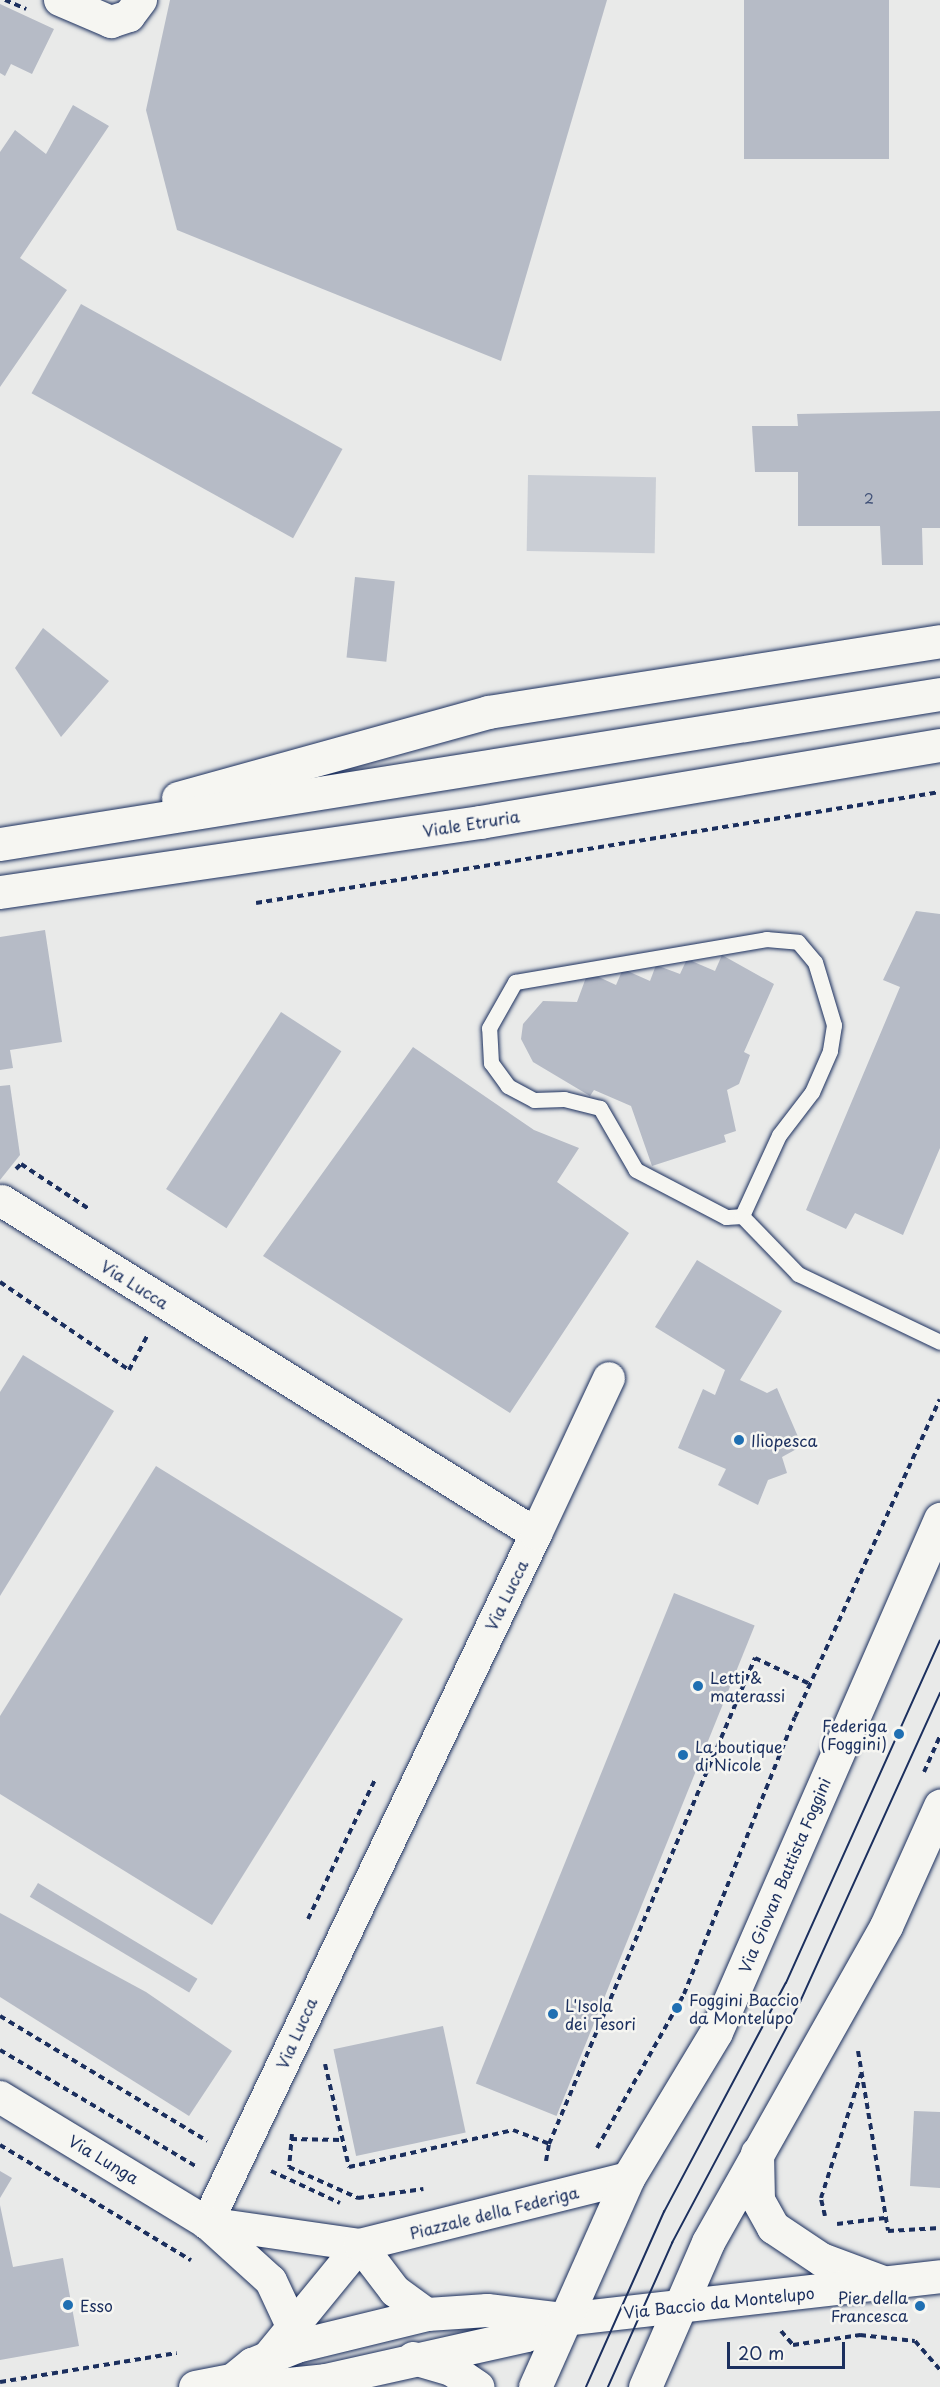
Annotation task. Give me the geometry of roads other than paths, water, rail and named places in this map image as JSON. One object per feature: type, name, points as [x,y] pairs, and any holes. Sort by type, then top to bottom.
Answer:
[{"type":"main road","points":[[56,834],[488,712],[940,641]]},
{"type":"main road","points":[[0,844],[940,694]]},
{"type":"main road","name":"Viale Etruria","points":[[0,892],[934,748]]},
{"type":"main road","name":"Via Giovan Battista Foggini","points":[[535,2387],[562,2319],[628,2178],[716,2032],[940,1519]]},
{"type":"main road","points":[[645,2387],[677,2308],[757,2153],[886,1926],[940,1806]]},
{"type":"main road","name":"Via Baccio da Montelupo","points":[[757,2153],[758,2200],[772,2228],[821,2259],[887,2283]]},
{"type":"main road","points":[[887,2283],[940,2276]]},
{"type":"main road","points":[[887,2283],[940,2298]]},
{"type":"main road","name":"Via Baccio da Montelupo","points":[[232,2380],[270,2355],[427,2314],[505,2310],[562,2319],[887,2283]]},
{"type":"main road","name":"Via Baccio da Montelupo","points":[[195,2387],[232,2380],[269,2386],[310,2383],[411,2357],[526,2335],[562,2319]]},
{"type":"main road","points":[[411,2357],[451,2369],[478,2387]]},
{"type":"street","points":[[60,0],[111,22],[129,16],[141,0]]},
{"type":"street","name":"Via Lucca","points":[[2,1202],[536,1534],[207,2223]]},
{"type":"street","points":[[536,1534],[609,1378]]},
{"type":"street","name":"Via Lunga","points":[[0,2097],[207,2223],[271,2281],[293,2328]]},
{"type":"street","name":"Piazzale della Federiga","points":[[360,2245],[628,2178]]},
{"type":"street","name":"Via Lunga","points":[[207,2223],[360,2245]]},
{"type":"street","points":[[270,2355],[360,2245],[395,2291],[427,2314]]},
{"type":"lane","points":[[742,1216],[779,1135],[812,1092],[830,1051],[834,1025],[828,990],[815,962],[798,942],[756,941],[515,982],[489,1028],[490,1063],[508,1086],[534,1100],[600,1107],[636,1170],[726,1217],[742,1216],[798,1274],[940,1342]]},
{"type":"tram line","points":[[586,2387],[664,2212],[786,1983],[940,1641]]},
{"type":"tram line","points":[[608,2387],[672,2243],[800,2002],[940,1693]]},
{"type":"place","name":"Iliopesca","points":[[739,1440]]},
{"type":"place","name":"Letti & materassi","points":[[698,1686]]},
{"type":"place","name":"Federiga (Foggini)","points":[[899,1734]]},
{"type":"place","name":"La boutique di Nicole","points":[[683,1755]]},
{"type":"place","name":"Foggini Baccio da Montelupo","points":[[677,2008]]},
{"type":"place","name":"L'Isola dei Tesori","points":[[553,2014]]},
{"type":"place","name":"Esso","points":[[68,2305]]},
{"type":"place","name":"Pier della Francesca","points":[[920,2306]]}]
